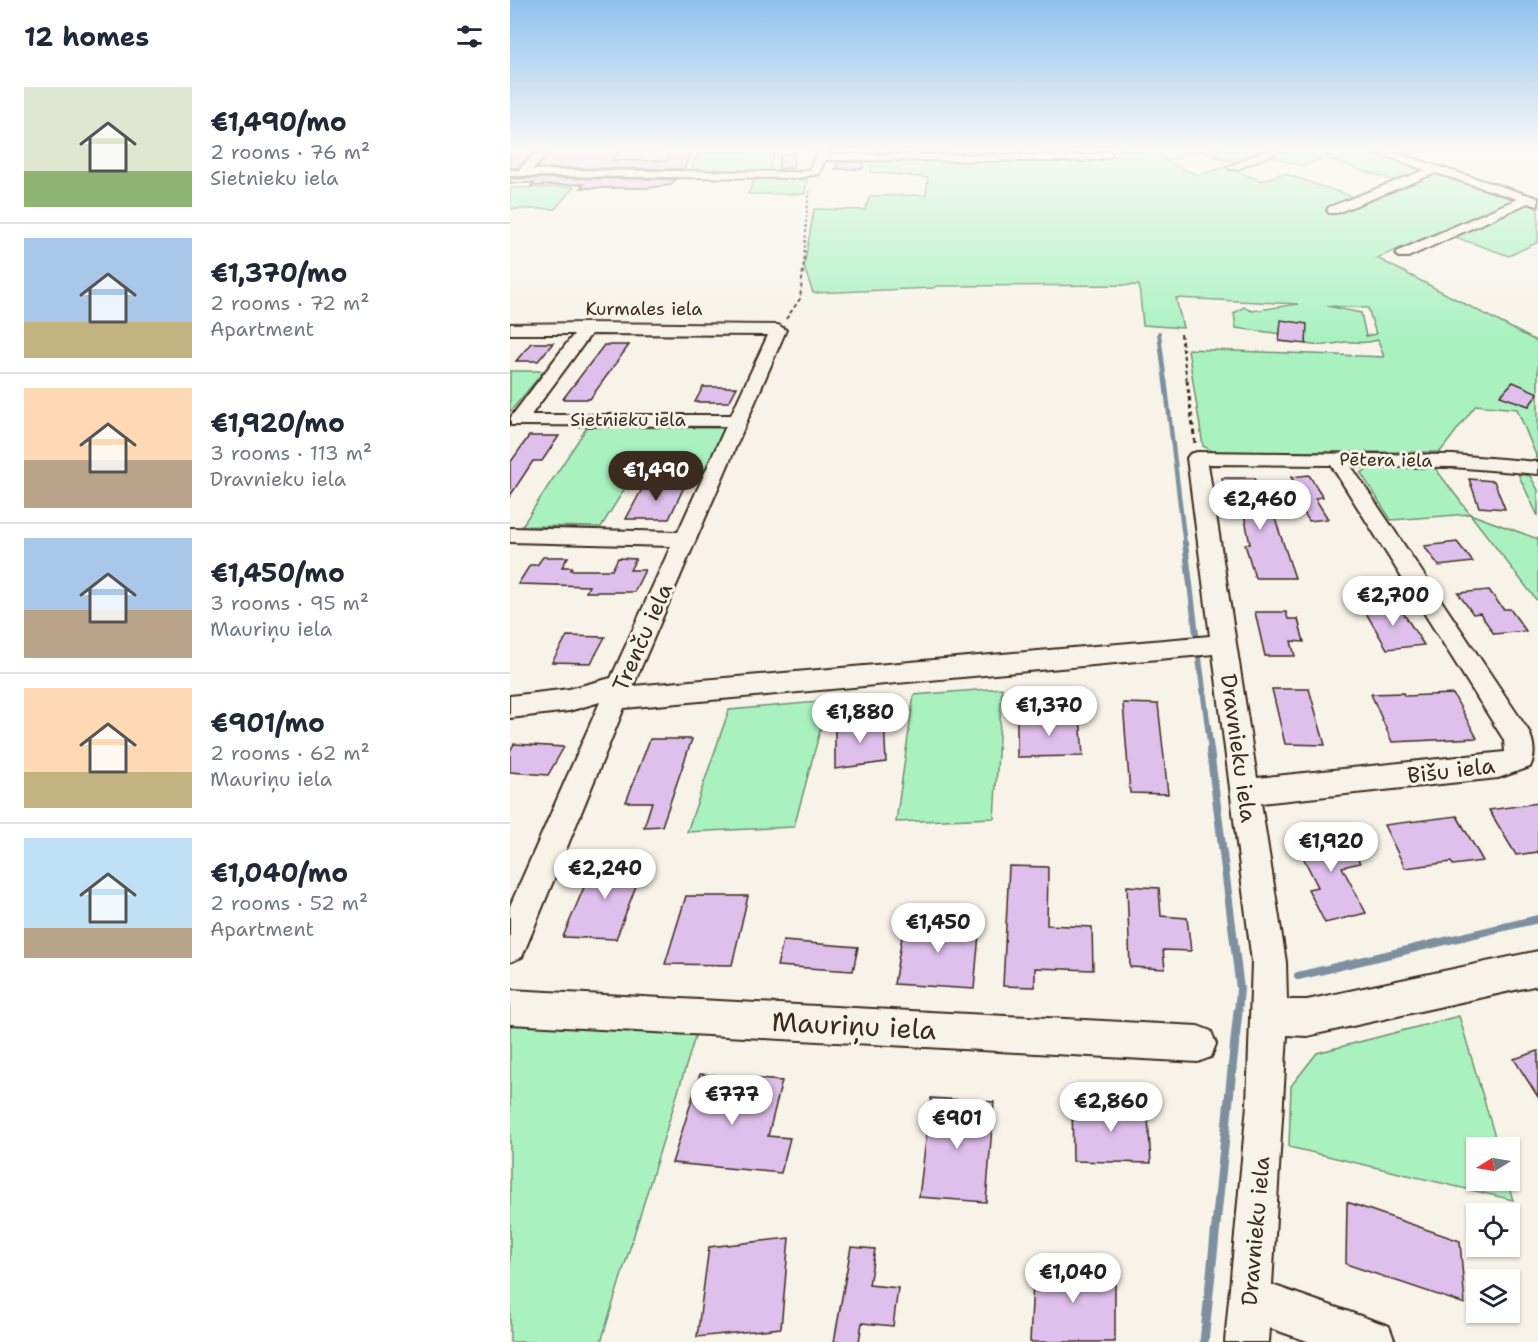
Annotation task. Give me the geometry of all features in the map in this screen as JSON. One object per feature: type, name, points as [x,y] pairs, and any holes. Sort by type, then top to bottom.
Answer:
[{"type":"street","points":[[1402,254],[1416,246],[1501,213]]},
{"type":"street","name":"Sietnieku iela","points":[[514,426],[587,328]]},
{"type":"street","name":"Kurmales iela","points":[[510,329],[778,330]]},
{"type":"street","name":"Trenču iela","points":[[510,945],[617,692],[778,330]]},
{"type":"street","name":"Sietnieku iela","points":[[514,426],[738,420]]},
{"type":"street","name":"Pētera iela","points":[[1197,458],[1453,461],[1538,468]]},
{"type":"street","name":"Dravnieku iela","points":[[1197,458],[1269,962],[1271,1017],[1246,1342]]},
{"type":"street","name":"Bišu iela","points":[[1244,792],[1498,766],[1520,759],[1518,738],[1337,459]]},
{"type":"street","points":[[510,535],[686,539]]},
{"type":"street","points":[[510,706],[617,692],[1225,644]]},
{"type":"street","points":[[1271,1017],[1307,1018],[1538,968]]},
{"type":"street","name":"Mauriņu iela","points":[[510,1007],[1198,1044]]},
{"type":"street","points":[[1249,1299],[1373,1342]]},
{"type":"path","points":[[778,330],[800,299],[807,233],[806,213]]},
{"type":"path","points":[[1181,334],[1197,458]]},
{"type":"green space","points":[[813,213],[1485,213],[1377,258],[1538,342],[1538,460],[1517,409],[1476,405],[1440,452],[1214,452],[1203,446],[1188,349],[1384,357],[1378,340],[1364,343],[1311,345],[1306,344],[1306,337],[1236,328],[1234,313],[1244,307],[1252,311],[1298,304],[1176,298],[1183,328],[1143,325],[1139,285],[936,286],[933,288],[813,293],[804,267]],"holes":[[[1327,306],[1368,308],[1376,334],[1366,336],[1361,313]]]},
{"type":"green space","points":[[1502,213],[1538,213],[1538,242],[1509,256],[1449,235]]},
{"type":"green space","points":[[510,371],[544,371],[510,412]]},
{"type":"green space","points":[[587,427],[721,428],[725,431],[706,475],[633,475],[601,527],[522,526]]},
{"type":"green space","points":[[1369,468],[1435,468],[1470,514],[1391,520],[1361,473]]},
{"type":"green space","points":[[1518,474],[1530,476],[1538,490],[1538,516]]},
{"type":"green space","points":[[1470,514],[1538,539],[1538,602]]},
{"type":"green space","points":[[1002,688],[994,818],[896,822],[914,695]]},
{"type":"green space","points":[[828,701],[794,827],[687,832],[729,710]]},
{"type":"green space","points":[[1459,1016],[1495,1137],[1466,1137],[1466,1189],[1289,1147],[1291,1086],[1317,1053]]},
{"type":"green space","points":[[524,1017],[698,1027],[601,1342],[510,1342],[510,1027]]},
{"type":"green space","points":[[1475,1191],[1510,1191],[1513,1200]]},
{"type":"building","points":[[1281,320],[1307,324],[1306,344],[1279,341]]},
{"type":"building","points":[[531,343],[553,343],[538,361],[516,361]]},
{"type":"building","points":[[604,345],[629,345],[590,399],[563,399]]},
{"type":"building","points":[[1513,382],[1538,393],[1529,406],[1500,396]]},
{"type":"building","points":[[703,387],[737,387],[729,402],[695,402]]},
{"type":"building","points":[[529,436],[559,436],[542,461],[533,461],[510,496],[510,463]]},
{"type":"building","points":[[1309,475],[1323,497],[1315,498],[1328,519],[1309,521],[1295,498],[1303,497],[1291,477]]},
{"type":"building","points":[[1222,478],[1255,478],[1264,510],[1272,510],[1295,578],[1255,578],[1245,544],[1250,544],[1242,504],[1228,504]]},
{"type":"building","points":[[1469,479],[1494,481],[1505,509],[1479,507]]},
{"type":"building","points":[[644,485],[685,485],[669,519],[626,519]]},
{"type":"building","points":[[1457,542],[1473,562],[1439,566],[1424,546]]},
{"type":"building","points":[[543,557],[568,557],[562,567],[572,567],[571,570],[612,570],[618,558],[636,559],[630,570],[645,570],[634,592],[586,592],[589,586],[518,584],[530,565],[537,565]]},
{"type":"building","points":[[1489,590],[1503,609],[1510,609],[1526,631],[1494,634],[1480,613],[1473,614],[1458,593]]},
{"type":"building","points":[[1398,605],[1424,645],[1387,649],[1363,608]]},
{"type":"building","points":[[1255,612],[1286,612],[1288,619],[1298,619],[1304,642],[1291,641],[1295,656],[1265,656]]},
{"type":"building","points":[[567,636],[605,637],[591,663],[552,662]]},
{"type":"building","points":[[1272,689],[1309,689],[1325,745],[1285,744]]},
{"type":"building","points":[[1403,693],[1405,696],[1453,694],[1477,738],[1392,742],[1371,694]]},
{"type":"building","points":[[1123,703],[1158,704],[1168,794],[1130,793]]},
{"type":"building","points":[[1080,716],[1083,756],[1017,757],[1017,717]]},
{"type":"building","points":[[884,720],[886,762],[835,769],[835,726]]},
{"type":"building","points":[[650,739],[692,739],[662,826],[644,827],[652,802],[626,802]]},
{"type":"building","points":[[514,744],[564,747],[548,775],[510,772],[510,751]]},
{"type":"building","points":[[1538,803],[1538,852],[1516,855],[1489,810]]},
{"type":"building","points":[[1457,816],[1483,861],[1453,865],[1451,862],[1405,868],[1384,825]]},
{"type":"building","points":[[1340,827],[1360,863],[1342,867],[1366,913],[1325,923],[1308,889],[1318,887],[1293,837]]},
{"type":"building","points":[[595,861],[645,862],[616,939],[563,937]]},
{"type":"building","points":[[1009,866],[1048,867],[1047,925],[1092,927],[1093,970],[1035,968],[1035,987],[1003,986]]},
{"type":"building","points":[[1127,886],[1159,888],[1161,916],[1187,918],[1191,951],[1163,950],[1165,969],[1130,967]]},
{"type":"building","points":[[686,896],[748,896],[732,965],[665,964]]},
{"type":"building","points":[[905,919],[980,923],[974,989],[894,984]]},
{"type":"building","points":[[783,941],[858,947],[853,971],[777,966]]},
{"type":"building","points":[[1538,1051],[1538,1097],[1514,1059]]},
{"type":"building","points":[[700,1074],[782,1081],[768,1136],[790,1138],[781,1173],[672,1163]]},
{"type":"building","points":[[931,1098],[994,1102],[986,1202],[919,1197]]},
{"type":"building","points":[[1072,1102],[1147,1104],[1151,1163],[1073,1161]]},
{"type":"building","points":[[1347,1202],[1460,1241],[1465,1304],[1346,1264]]},
{"type":"building","points":[[789,1238],[781,1328],[697,1337],[709,1247]]},
{"type":"building","points":[[851,1247],[875,1249],[869,1285],[898,1288],[893,1326],[862,1323],[859,1342],[834,1342]]},
{"type":"building","points":[[1034,1261],[1115,1269],[1115,1342],[1030,1342]]},
{"type":"waterway","points":[[1159,333],[1165,382]]},
{"type":"waterway","points":[[1165,380],[1185,545]]},
{"type":"waterway","points":[[1185,543],[1196,634]]},
{"type":"waterway","points":[[1199,658],[1211,751]]},
{"type":"waterway","points":[[1210,750],[1240,989],[1238,1012]]},
{"type":"waterway","points":[[1298,976],[1538,919]]},
{"type":"waterway","points":[[1204,1342],[1238,1011]]}]
